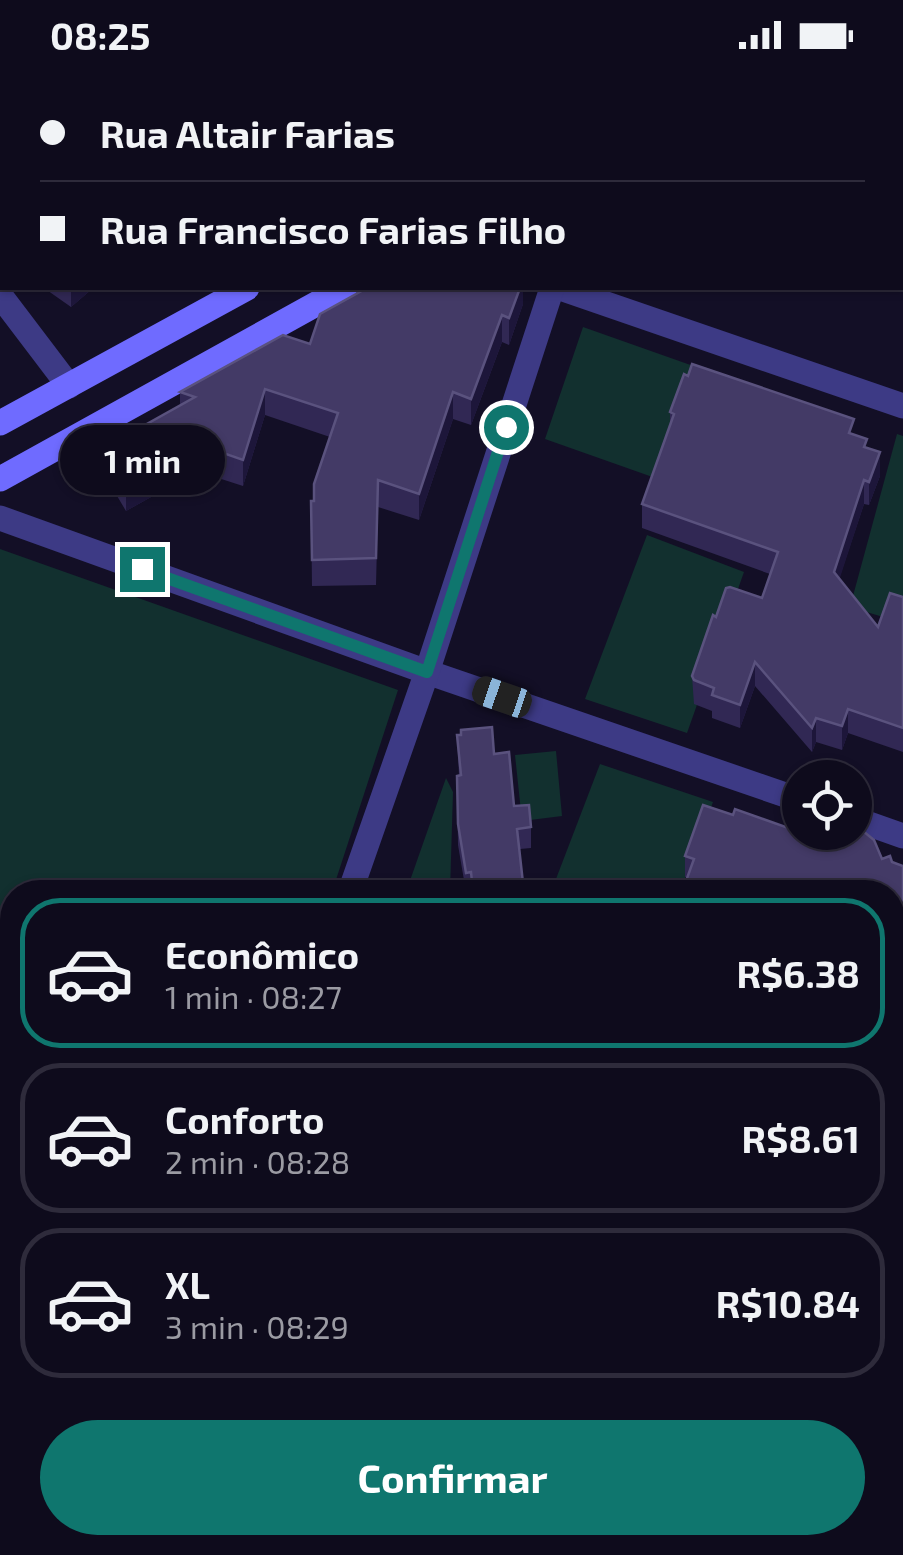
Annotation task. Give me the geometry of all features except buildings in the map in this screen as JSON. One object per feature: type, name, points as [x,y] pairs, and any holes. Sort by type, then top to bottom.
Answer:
[{"type":"street","points":[[0,423],[243,290]]},
{"type":"street","points":[[0,479],[342,290]]},
{"type":"street","points":[[354,880],[427,672],[551,290]]},
{"type":"street","points":[[566,290],[903,406]]},
{"type":"street","points":[[0,295],[69,386]]},
{"type":"street","points":[[0,518],[427,672],[782,794]]},
{"type":"street","points":[[872,825],[903,836]]},
{"type":"green space","points":[[583,327],[699,368],[661,480],[545,439]]},
{"type":"green space","points":[[897,434],[903,436],[903,623],[850,607]]},
{"type":"green space","points":[[647,535],[744,572],[687,733],[585,699]]},
{"type":"green space","points":[[0,549],[398,690],[336,880],[0,880]]},
{"type":"green space","points":[[556,751],[562,816],[522,821],[515,755]]},
{"type":"green space","points":[[600,764],[713,802],[684,880],[556,880]]},
{"type":"green space","points":[[446,778],[453,792],[450,880],[410,880]]},
{"type":"route","points":[[142,569],[427,672],[506,427]]}]
